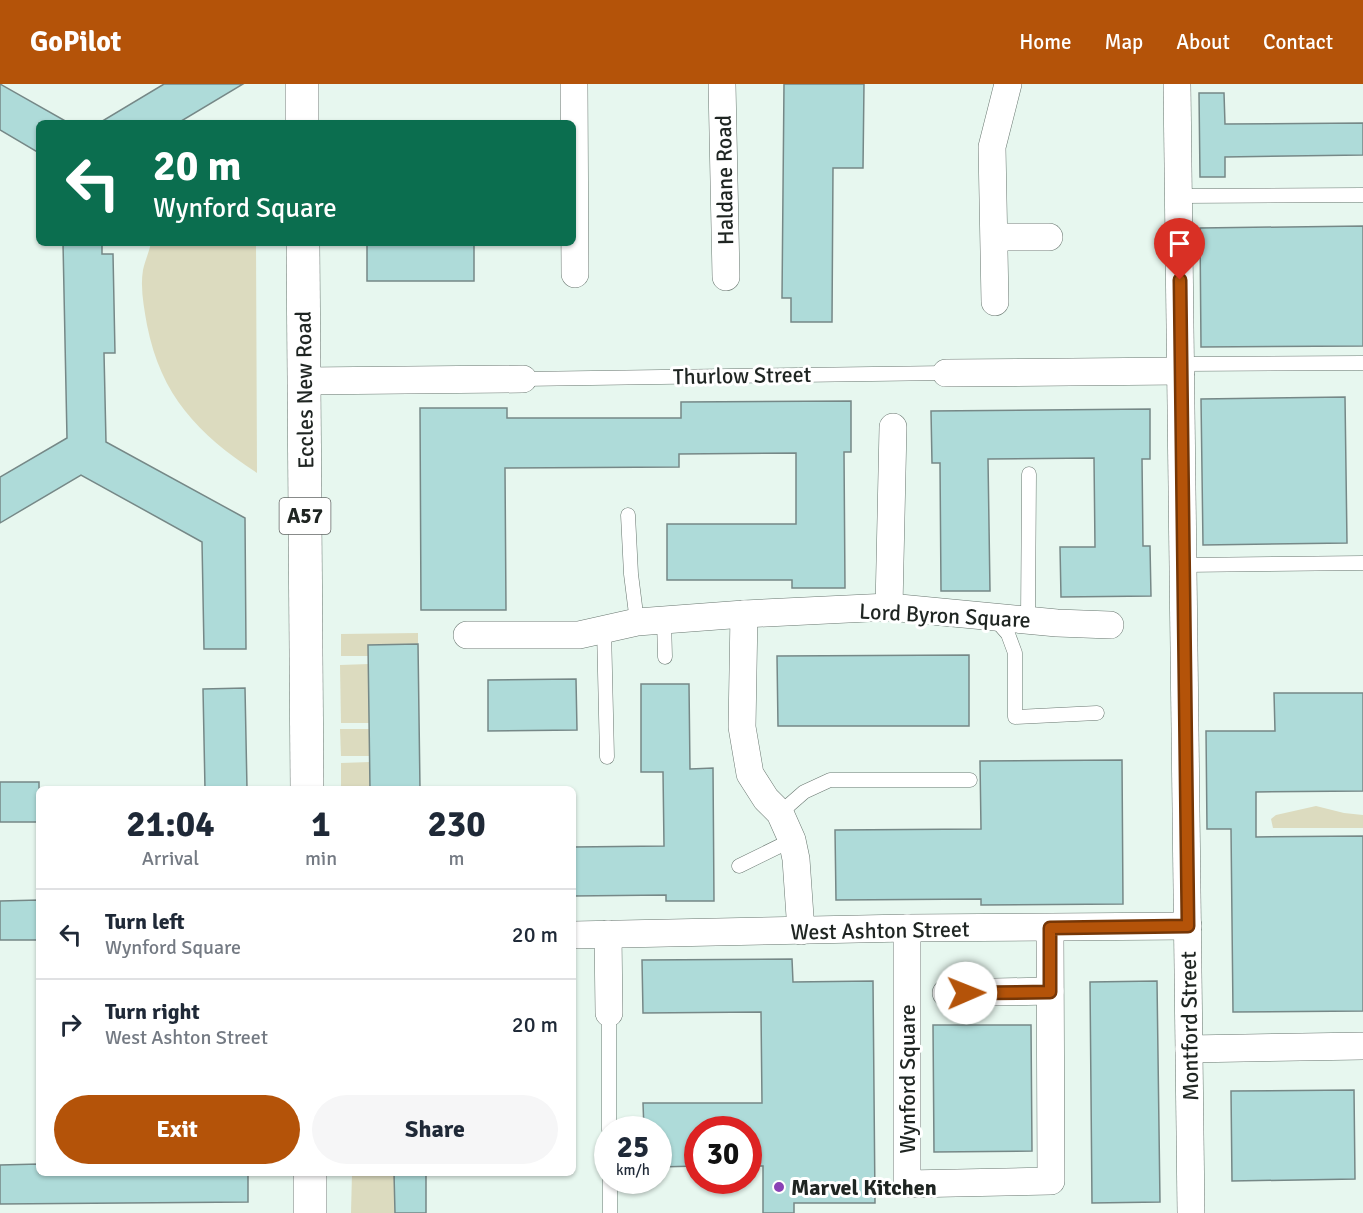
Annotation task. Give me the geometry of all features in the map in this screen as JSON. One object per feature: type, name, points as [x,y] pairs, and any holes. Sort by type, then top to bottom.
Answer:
[{"type":"main road","points":[[302,84],[302,120]]},
{"type":"main road","name":"Eccles New Road","points":[[303,246],[307,786]]},
{"type":"main road","points":[[310,1176],[310,1213]]},
{"type":"street","points":[[574,84],[574,120]]},
{"type":"street","name":"Haldane Road","points":[[722,84],[726,277]]},
{"type":"street","points":[[995,302],[992,147],[1008,84]]},
{"type":"street","name":"Montford Street","points":[[1178,84],[1191,1213]]},
{"type":"street","points":[[994,237],[1049,237]]},
{"type":"street","points":[[575,246],[575,274]]},
{"type":"street","name":"Thurlow Street","points":[[946,373],[1181,367]]},
{"type":"street","name":"Thurlow Street","points":[[304,381],[523,379]]},
{"type":"street","points":[[889,607],[893,428]]},
{"type":"street","name":"Lord Byron Square","points":[[467,635],[579,635],[637,622],[889,607],[1110,625]]},
{"type":"street","points":[[744,614],[742,727],[750,774],[766,799],[780,813],[792,840],[796,859],[801,931]]},
{"type":"street","name":"West Ashton Street","points":[[576,935],[907,928],[1188,926]]},
{"type":"street","name":"Wynford Square","points":[[907,928],[907,1184],[1051,1181],[1050,928]]},
{"type":"street","points":[[608,934],[609,1013]]},
{"type":"street","name":"Wynford Square","points":[[946,993],[1050,992]]},
{"type":"street","points":[[1189,1050],[1363,1046]]},
{"type":"lane","points":[[1179,196],[1363,195]]},
{"type":"lane","points":[[1181,367],[1363,363]]},
{"type":"lane","name":"Thurlow Street","points":[[523,379],[946,373]]},
{"type":"lane","points":[[1028,619],[1029,474]]},
{"type":"lane","points":[[628,515],[631,574],[637,622]]},
{"type":"lane","points":[[1184,565],[1363,563]]},
{"type":"lane","points":[[993,615],[1008,634],[1015,653],[1015,717],[1097,713]]},
{"type":"lane","points":[[664,620],[665,657]]},
{"type":"lane","points":[[604,629],[607,757]]},
{"type":"lane","points":[[780,813],[804,792],[830,780],[970,780]]},
{"type":"lane","points":[[739,866],[792,840]]},
{"type":"lane","points":[[609,1013],[609,1116]]},
{"type":"lane","points":[[610,1194],[610,1213]]},
{"type":"green space","points":[[150,246],[256,246],[257,473],[200,428],[172,393],[153,350],[147,325],[142,291],[143,270]]},
{"type":"green space","points":[[418,633],[418,644],[369,645],[369,656],[341,656],[341,634]]},
{"type":"green space","points":[[369,664],[369,723],[341,723],[340,665]]},
{"type":"green space","points":[[340,729],[369,729],[370,756],[341,756]]},
{"type":"green space","points":[[370,762],[370,786],[341,786],[341,763]]},
{"type":"green space","points":[[1316,806],[1363,815],[1363,828],[1273,828],[1271,819],[1276,815]]},
{"type":"green space","points":[[352,1176],[394,1176],[395,1213],[351,1213]]},
{"type":"building","points":[[0,84],[64,120],[36,120],[36,151],[0,130]]},
{"type":"building","points":[[164,84],[243,84],[183,120],[104,120]]},
{"type":"building","points":[[784,84],[864,84],[863,168],[833,168],[832,322],[791,322],[791,298],[782,298]]},
{"type":"building","points":[[1199,93],[1224,93],[1225,124],[1363,123],[1363,155],[1225,157],[1225,177],[1200,177]]},
{"type":"building","points":[[1363,226],[1363,346],[1201,347],[1200,228]]},
{"type":"building","points":[[63,246],[102,246],[102,254],[113,254],[115,353],[104,353],[106,442],[245,518],[246,649],[204,649],[202,542],[81,475],[0,523],[0,477],[67,438]]},
{"type":"building","points":[[367,246],[474,246],[474,281],[367,281]]},
{"type":"building","points":[[1345,397],[1347,543],[1203,545],[1201,399]]},
{"type":"building","points":[[851,401],[851,452],[844,452],[845,588],[792,588],[792,580],[667,580],[667,524],[796,524],[796,453],[679,454],[679,467],[505,468],[506,610],[421,610],[420,408],[507,408],[507,418],[681,418],[681,402]]},
{"type":"building","points":[[1150,409],[1150,459],[1142,459],[1143,546],[1150,546],[1151,596],[1061,597],[1060,547],[1095,547],[1094,458],[988,459],[990,591],[941,591],[940,463],[932,463],[931,411]]},
{"type":"building","points":[[418,644],[420,786],[370,786],[368,645]]},
{"type":"building","points":[[969,655],[969,726],[778,726],[777,656]]},
{"type":"building","points":[[576,679],[577,730],[488,731],[488,680]]},
{"type":"building","points":[[641,684],[689,684],[690,769],[713,768],[714,901],[666,901],[666,895],[576,896],[576,847],[664,846],[663,772],[641,772]]},
{"type":"building","points":[[245,688],[247,786],[205,786],[203,689]]},
{"type":"building","points":[[1274,693],[1363,693],[1363,791],[1256,792],[1256,837],[1363,836],[1363,1011],[1233,1012],[1231,829],[1207,829],[1206,731],[1275,731]]},
{"type":"building","points":[[1122,760],[1123,904],[981,905],[981,899],[836,900],[835,830],[981,829],[980,761]]},
{"type":"building","points":[[0,782],[39,782],[39,786],[36,786],[36,822],[0,822]]},
{"type":"building","points":[[36,900],[36,940],[0,940],[0,901]]},
{"type":"building","points":[[792,959],[793,982],[873,981],[875,1203],[794,1203],[794,1213],[763,1213],[762,1116],[684,1116],[684,1166],[672,1167],[672,1116],[643,1116],[643,1103],[762,1103],[761,1012],[643,1013],[642,960]]},
{"type":"building","points":[[1157,981],[1160,1202],[1092,1203],[1090,982]]},
{"type":"building","points":[[933,1025],[1031,1025],[1032,1151],[934,1152]]},
{"type":"building","points":[[1354,1090],[1355,1179],[1232,1181],[1231,1091]]},
{"type":"building","points":[[36,1164],[36,1176],[248,1176],[248,1202],[0,1204],[0,1165]]},
{"type":"building","points":[[394,1176],[426,1176],[426,1213],[395,1213]]},
{"type":"place","name":"Marvel Kitchen","points":[[779,1187]]},
{"type":"route","points":[[966,993],[1050,992],[1050,928],[1188,926],[1180,280]]}]
